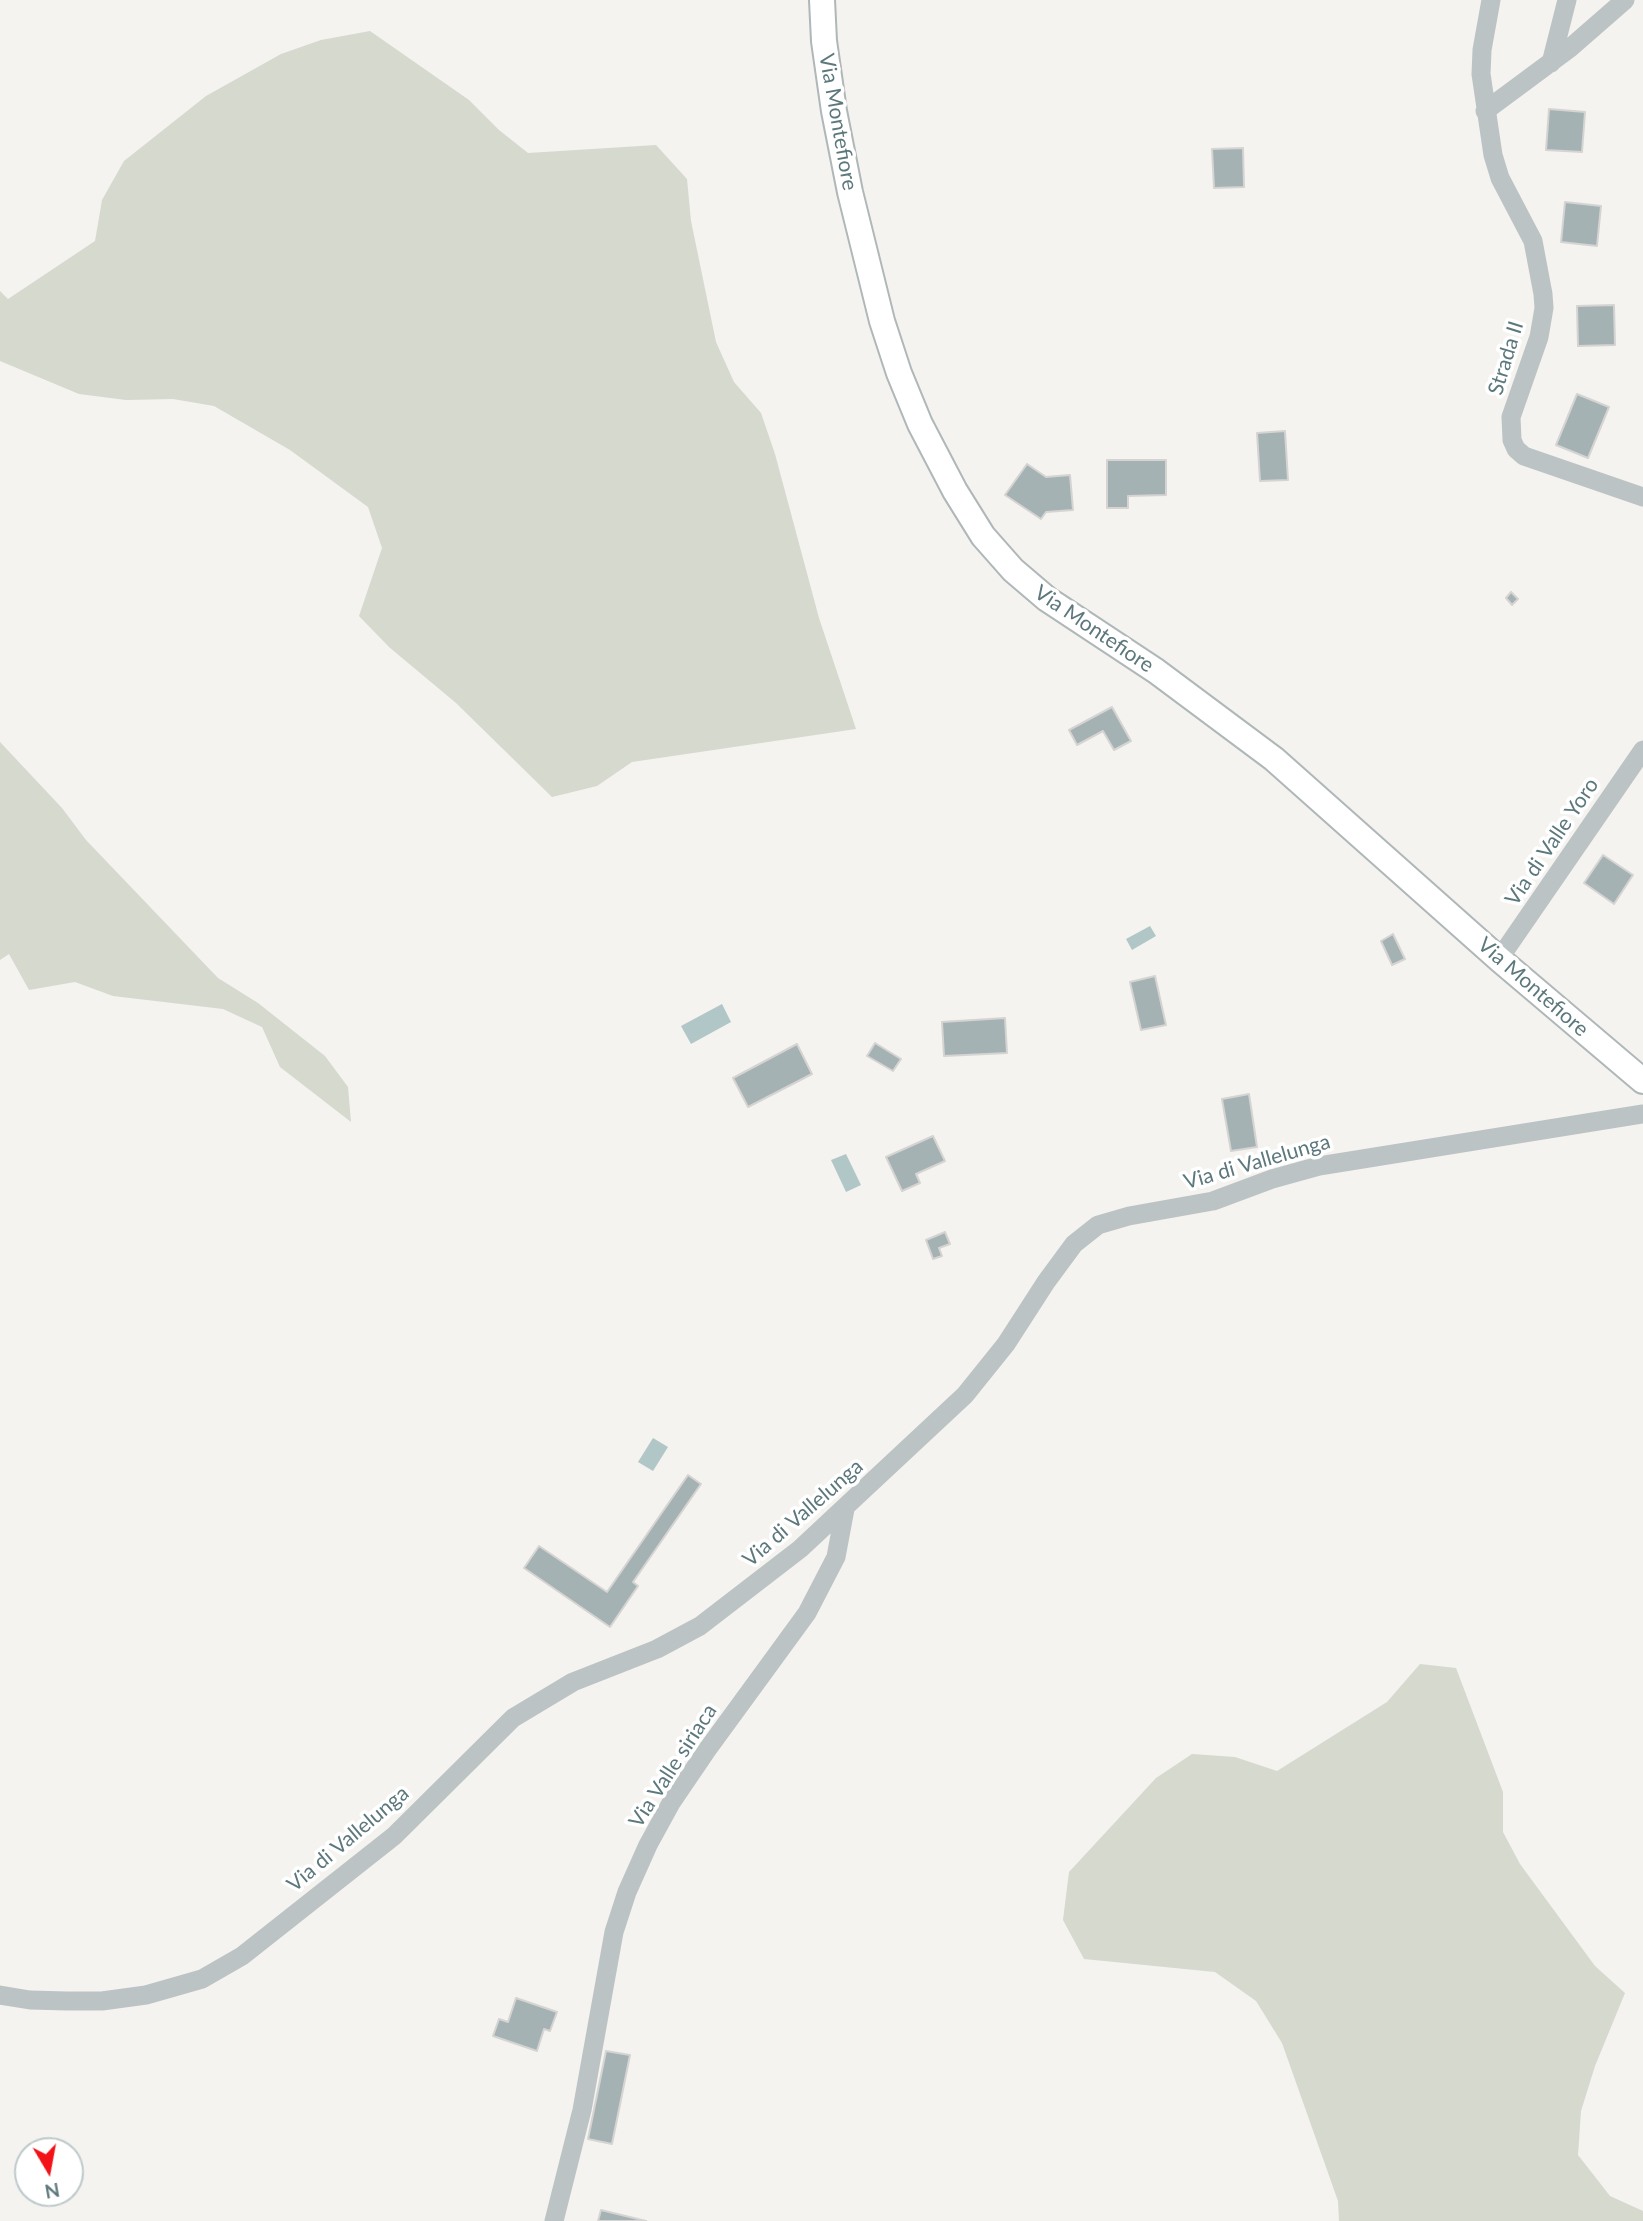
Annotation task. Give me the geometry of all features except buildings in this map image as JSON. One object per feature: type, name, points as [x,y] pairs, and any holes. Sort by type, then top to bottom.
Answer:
[{"type":"main road","name":"Via Montefiore","points":[[822,0],[824,41],[834,111],[850,192],[882,321],[920,424],[955,491],[984,536],[1013,570],[1047,599],[1156,671],[1274,759],[1499,959],[1643,1081]]},
{"type":"street","name":"Strada II","points":[[1490,0],[1481,61],[1485,111],[1500,178],[1533,241],[1544,308],[1539,338],[1511,417],[1512,440],[1516,449],[1524,456],[1643,497]]},
{"type":"street","points":[[1551,62],[1567,0]]},
{"type":"street","points":[[1485,111],[1551,62],[1625,0]]},
{"type":"street","name":"Via di Valle Yoro","points":[[1499,959],[1643,750]]},
{"type":"street","name":"Via di Vallelunga","points":[[0,1995],[43,2001],[120,1999],[174,1989],[202,1979],[252,1948],[394,1836],[513,1718],[562,1688],[657,1649],[710,1620],[800,1549],[946,1415],[976,1382],[1016,1330],[1058,1265],[1079,1239],[1098,1225],[1112,1219],[1213,1201],[1272,1179],[1319,1166],[1643,1114]]},
{"type":"street","name":"Via Valle siriaca","points":[[554,2221],[573,2151],[617,1921],[627,1892],[671,1803],[807,1613],[834,1561],[845,1509]]},
{"type":"shaded area","points":[[370,31],[469,100],[499,130],[528,153],[656,145],[687,179],[691,221],[716,342],[734,382],[761,413],[775,454],[819,618],[856,729],[632,762],[597,786],[552,797],[456,703],[389,647],[359,616],[382,548],[368,507],[290,450],[214,406],[173,399],[126,400],[79,394],[0,361],[0,291],[8,299],[95,241],[102,200],[124,161],[206,96],[281,54],[321,40]]},
{"type":"shaded area","points":[[0,742],[62,808],[86,840],[218,978],[258,1003],[325,1056],[348,1087],[351,1122],[280,1067],[262,1027],[223,1009],[113,996],[75,982],[29,990],[9,954],[0,960]]},
{"type":"shaded area","points":[[1150,926],[1156,936],[1132,950],[1126,939]]},
{"type":"shaded area","points":[[722,1004],[731,1022],[691,1044],[681,1026]]},
{"type":"shaded area","points":[[846,1154],[861,1185],[846,1192],[831,1160]]},
{"type":"shaded area","points":[[653,1438],[668,1447],[653,1471],[638,1462]]},
{"type":"shaded area","points":[[1420,1664],[1456,1668],[1503,1792],[1503,1832],[1520,1864],[1595,1966],[1625,1993],[1595,2066],[1581,2111],[1578,2155],[1610,2196],[1643,2211],[1643,2221],[1339,2221],[1338,2201],[1282,2043],[1256,2001],[1215,1972],[1084,1959],[1063,1920],[1069,1872],[1156,1778],[1192,1754],[1235,1757],[1277,1771],[1387,1702]]}]
